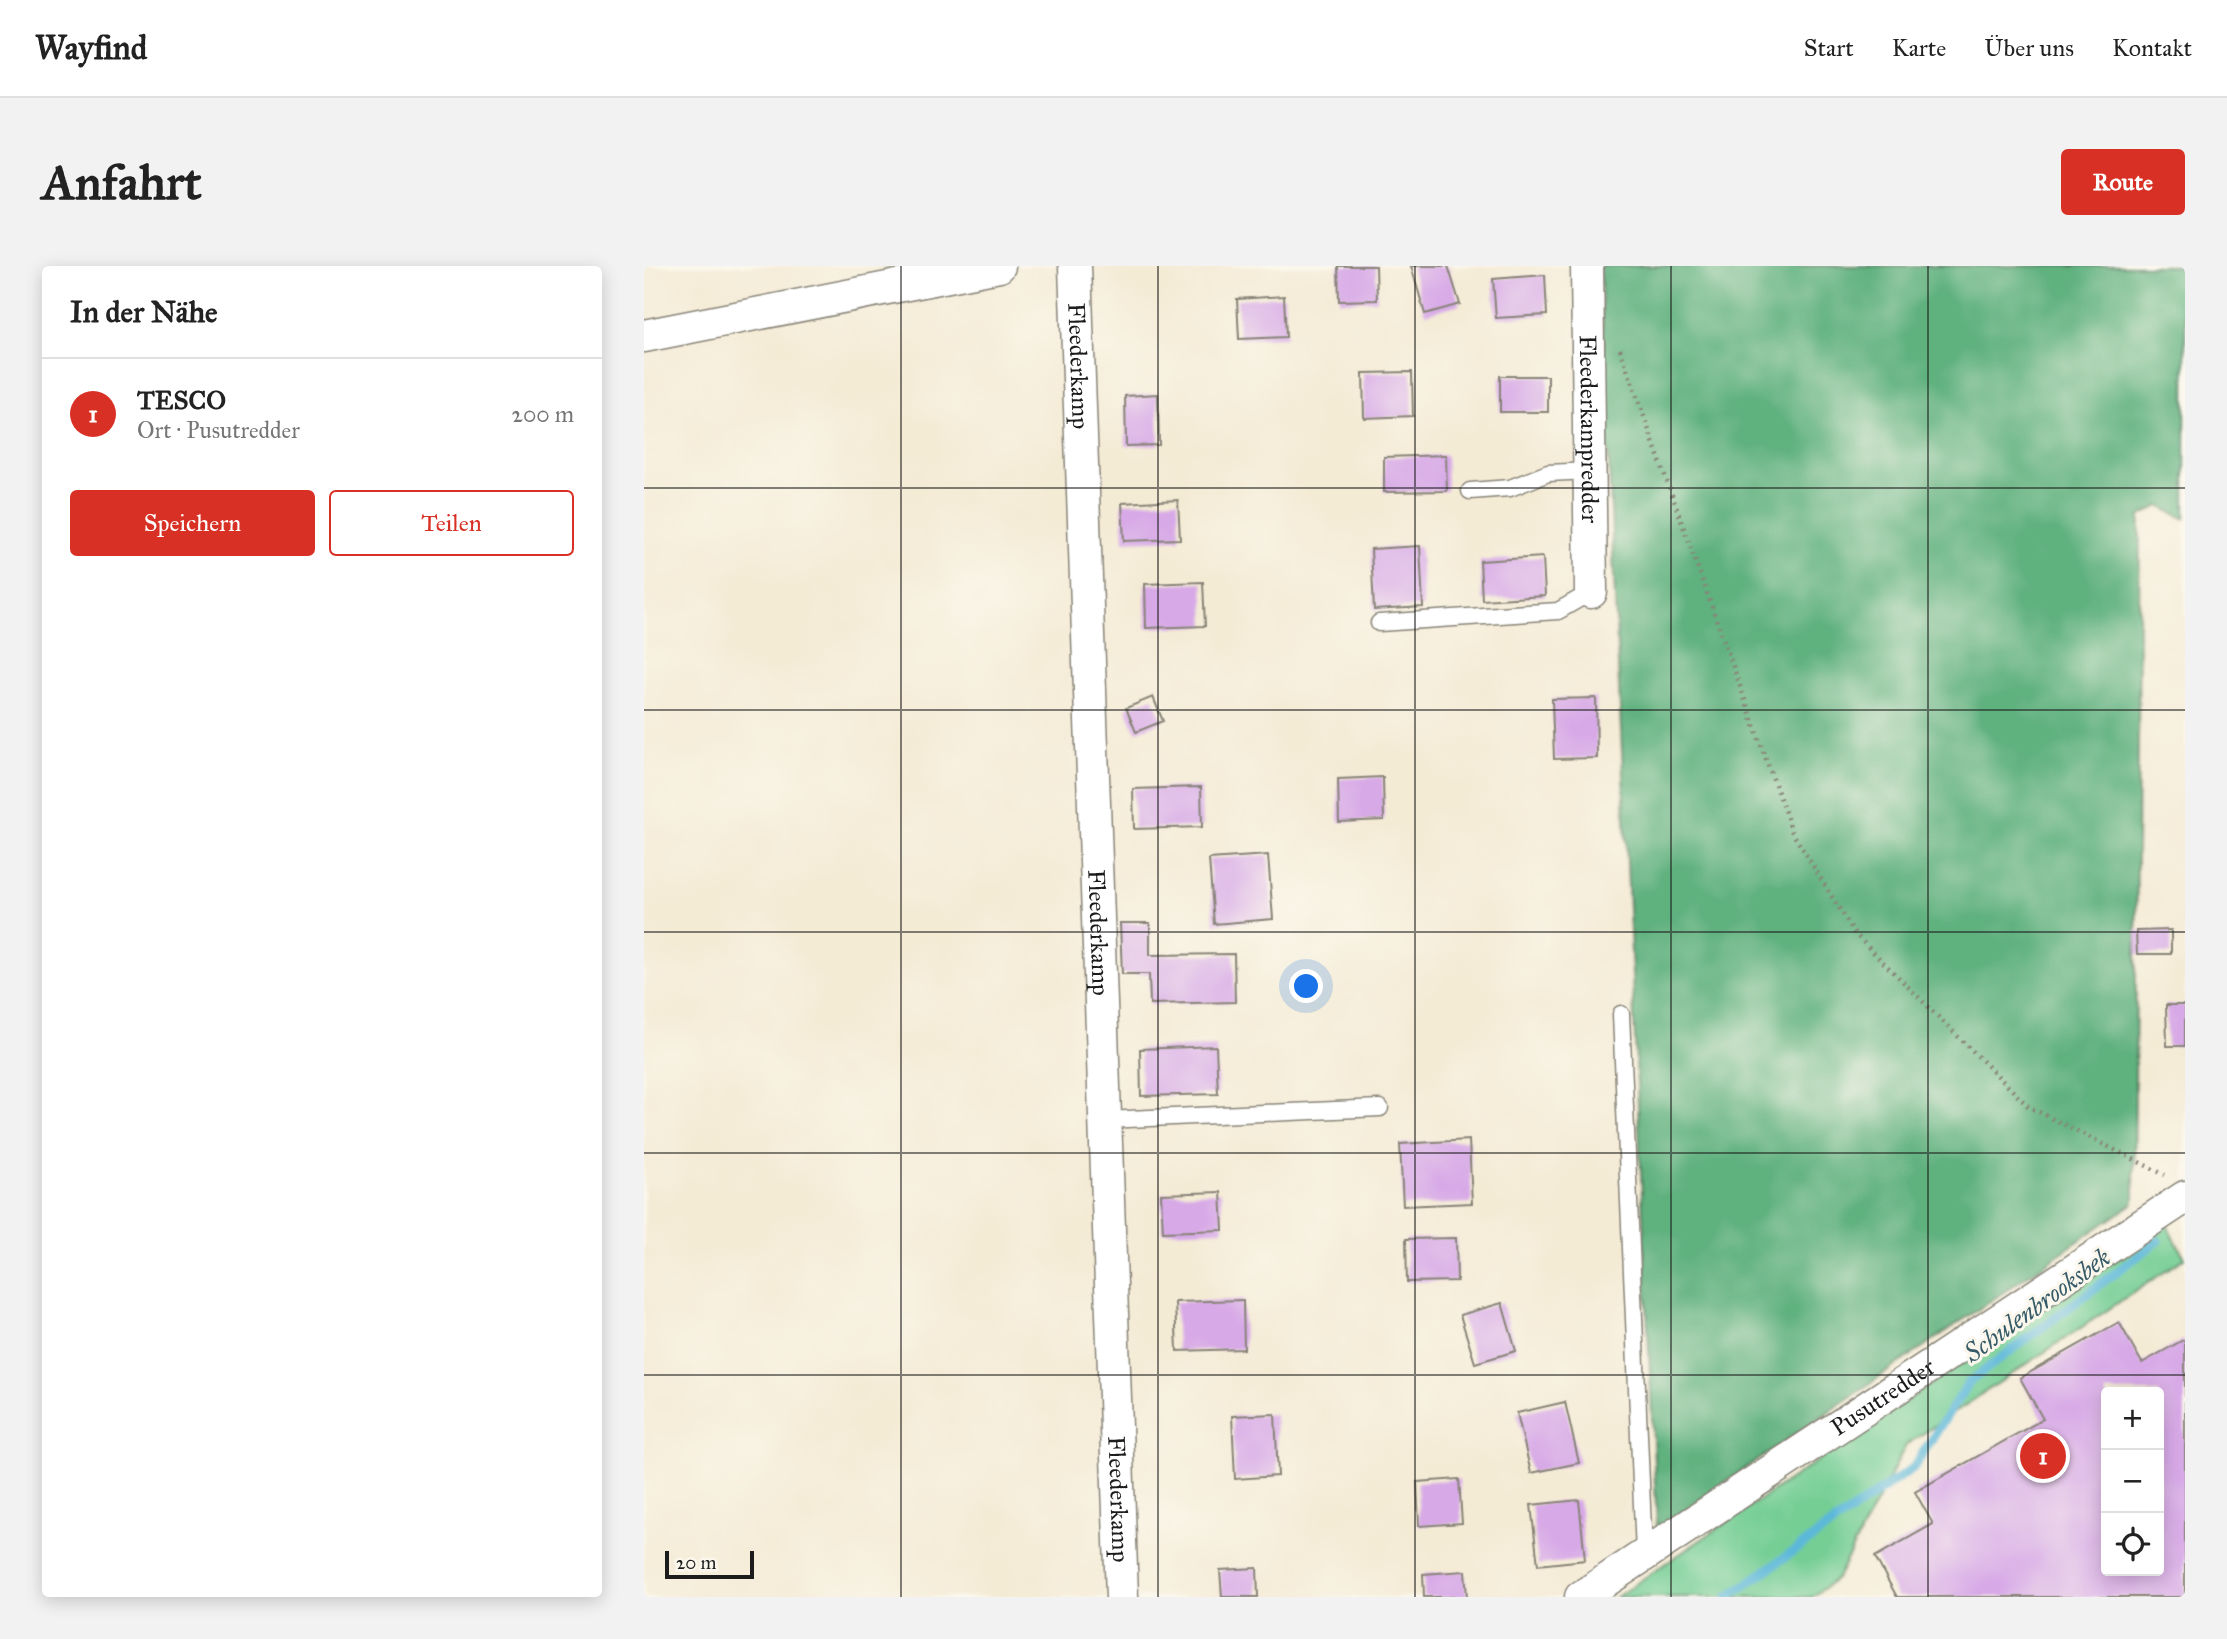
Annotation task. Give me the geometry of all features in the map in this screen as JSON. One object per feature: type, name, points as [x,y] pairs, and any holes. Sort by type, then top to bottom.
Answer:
[{"type":"street","points":[[644,336],[999,266]]},
{"type":"street","name":"Fleederkamp","points":[[1075,266],[1122,1597]]},
{"type":"street","name":"Fleederkampredder","points":[[1587,266],[1591,592]]},
{"type":"street","name":"Pusutredder","points":[[1581,1597],[2179,1188]]},
{"type":"lane","points":[[1470,491],[1510,488],[1548,473],[1590,471]]},
{"type":"lane","points":[[1379,623],[1558,611],[1591,592]]},
{"type":"lane","points":[[1621,1014],[1644,1553]]},
{"type":"lane","points":[[1105,1120],[1380,1108]]},
{"type":"path","points":[[1615,336],[1792,832],[1855,934],[2029,1107],[2179,1188]]},
{"type":"green space","points":[[1600,266],[2185,266],[2185,519],[2159,506],[2140,516],[2134,1203],[1657,1529]]},
{"type":"green space","points":[[2167,1225],[2185,1258],[1906,1445],[1837,1578],[1812,1597],[1616,1597]]},
{"type":"building","points":[[1338,266],[1376,266],[1377,300],[1339,301]]},
{"type":"building","points":[[1411,266],[1448,266],[1460,304],[1425,314]]},
{"type":"building","points":[[1545,275],[1547,315],[1496,318],[1493,279]]},
{"type":"building","points":[[1284,296],[1286,337],[1239,339],[1237,299]]},
{"type":"building","points":[[1412,372],[1413,416],[1364,418],[1363,373]]},
{"type":"building","points":[[1500,376],[1548,376],[1548,412],[1500,412]]},
{"type":"building","points":[[1158,394],[1159,445],[1126,446],[1125,396]]},
{"type":"building","points":[[1446,455],[1447,491],[1384,492],[1384,457]]},
{"type":"building","points":[[1178,500],[1180,539],[1124,541],[1122,503]]},
{"type":"building","points":[[1420,546],[1423,607],[1374,610],[1371,549]]},
{"type":"building","points":[[1543,557],[1545,596],[1482,600],[1480,561]]},
{"type":"building","points":[[1203,582],[1205,626],[1146,628],[1145,584]]},
{"type":"building","points":[[1153,697],[1163,721],[1136,732],[1126,708]]},
{"type":"building","points":[[1596,698],[1597,758],[1554,759],[1552,699]]},
{"type":"building","points":[[1383,777],[1384,820],[1339,822],[1338,779]]},
{"type":"building","points":[[1201,787],[1202,827],[1134,829],[1133,789]]},
{"type":"building","points":[[1268,855],[1273,919],[1214,924],[1209,859]]},
{"type":"building","points":[[1120,923],[1150,923],[1150,955],[1234,954],[1235,1002],[1150,1004],[1149,974],[1122,974]]},
{"type":"building","points":[[2171,930],[2171,954],[2137,954],[2136,931]]},
{"type":"building","points":[[2166,1005],[2185,1005],[2185,1046],[2167,1046]]},
{"type":"building","points":[[1216,1046],[1218,1094],[1141,1096],[1140,1049]]},
{"type":"building","points":[[1469,1140],[1472,1203],[1403,1206],[1400,1144]]},
{"type":"building","points":[[1221,1192],[1223,1230],[1163,1232],[1161,1194]]},
{"type":"building","points":[[1456,1238],[1457,1281],[1407,1282],[1406,1239]]},
{"type":"building","points":[[1243,1300],[1244,1349],[1177,1351],[1175,1302]]},
{"type":"building","points":[[1502,1303],[1516,1351],[1475,1363],[1460,1315]]},
{"type":"building","points":[[2119,1322],[2142,1363],[2183,1340],[2185,1597],[1897,1597],[1875,1557],[1933,1524],[1915,1492],[2043,1419],[2020,1378]]},
{"type":"building","points":[[1565,1402],[1579,1463],[1531,1473],[1517,1413]]},
{"type":"building","points":[[1275,1414],[1278,1476],[1235,1479],[1232,1416]]},
{"type":"building","points":[[1459,1479],[1462,1523],[1419,1526],[1417,1482]]},
{"type":"building","points":[[1579,1500],[1585,1560],[1538,1565],[1531,1505]]},
{"type":"building","points":[[1257,1568],[1258,1597],[1222,1597],[1220,1570]]},
{"type":"building","points":[[1465,1571],[1467,1597],[1424,1597],[1423,1574]]},
{"type":"waterway","name":"Schulenbrooksbek","points":[[1728,1597],[1913,1468],[1969,1382],[2158,1241]]},
{"type":"place","name":"TESCO","points":[[2043,1456]]}]
